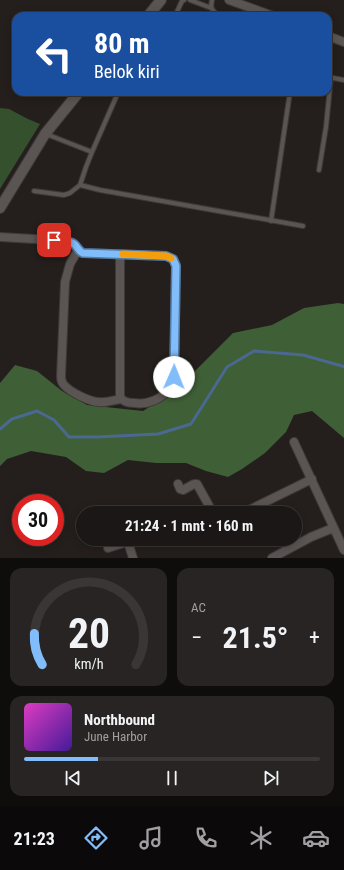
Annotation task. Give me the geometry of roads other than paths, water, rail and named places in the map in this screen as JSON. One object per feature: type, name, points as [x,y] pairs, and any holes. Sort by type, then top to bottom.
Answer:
[{"type":"street","points":[[153,12],[162,0]]},
{"type":"street","points":[[229,0],[262,12]]},
{"type":"street","points":[[332,38],[344,42]]},
{"type":"street","points":[[0,208],[45,134],[77,96]]},
{"type":"street","points":[[0,237],[68,241],[74,244],[78,250],[83,253],[166,256],[173,259],[176,266],[174,377],[170,386],[162,395],[147,404],[124,402],[121,399],[99,403],[89,400],[68,389],[62,382],[65,282],[70,264],[78,250]]},
{"type":"street","points":[[120,254],[121,399]]},
{"type":"street","points":[[294,442],[344,550]]},
{"type":"street","points":[[257,506],[312,479]]},
{"type":"street","points":[[178,484],[180,489],[183,490],[197,484],[209,506]]},
{"type":"street","points":[[272,558],[311,537],[333,528]]},
{"type":"street","points":[[108,548],[113,546]]},
{"type":"street","points":[[129,546],[133,558]]},
{"type":"lane","points":[[177,12],[182,1],[184,0]]},
{"type":"lane","points":[[190,0],[211,8],[214,12]]},
{"type":"lane","points":[[211,8],[212,0]]},
{"type":"lane","points":[[332,77],[344,80]]},
{"type":"lane","points":[[34,191],[64,195],[70,194],[80,185],[115,96]]},
{"type":"lane","points":[[270,220],[289,96]]},
{"type":"lane","points":[[319,170],[326,127],[328,96]]},
{"type":"lane","points":[[45,134],[92,152]]},
{"type":"lane","points":[[80,185],[100,190],[302,226]]},
{"type":"waterway","points":[[0,429],[12,419],[37,411],[54,420],[69,437],[158,434],[191,424],[227,367],[254,351],[303,355],[344,367]]}]
